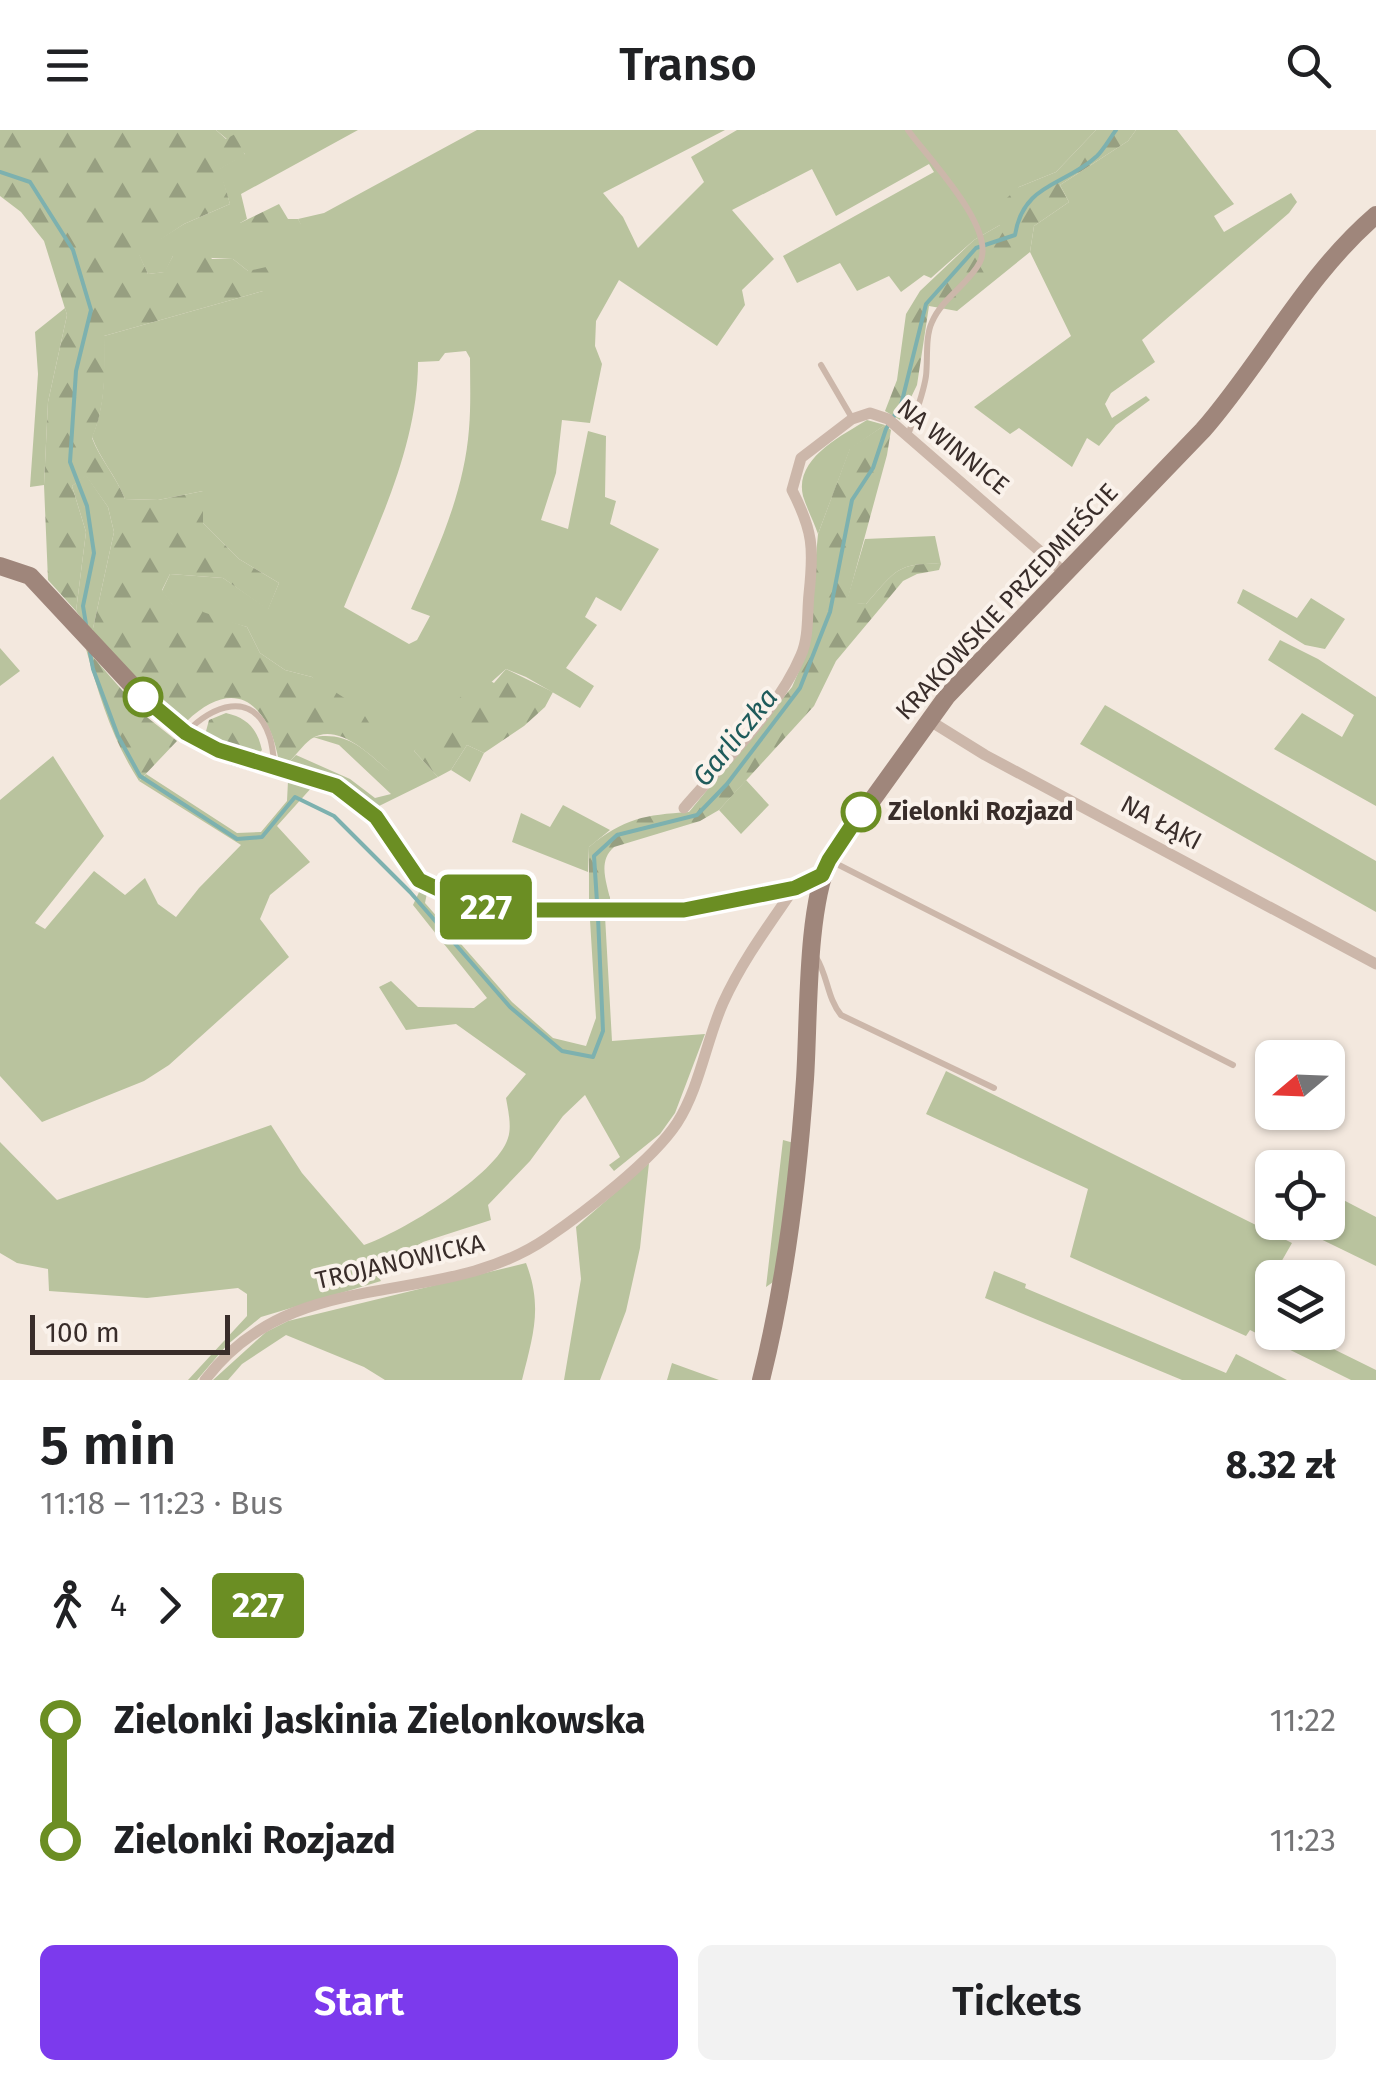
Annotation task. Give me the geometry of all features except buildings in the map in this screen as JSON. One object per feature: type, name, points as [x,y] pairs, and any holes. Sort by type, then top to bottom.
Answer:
[{"type":"main road","name":"KRAKOWSKIE PRZEDMIEŚCIE","points":[[761,1380],[791,1234],[813,952],[826,867],[927,719],[1214,417],[1325,264],[1376,215]]},
{"type":"main road","points":[[0,566],[30,576],[157,710],[186,733],[232,756],[336,786],[376,817],[419,880],[470,904],[505,910],[684,910],[795,888],[826,867]]},
{"type":"street","name":"NA WINNICE","points":[[852,419],[870,414],[891,422],[1066,573]]},
{"type":"street","points":[[684,808],[746,737],[803,652],[812,566],[811,532],[792,490],[802,458],[852,419]]},
{"type":"street","name":"NA ŁĄKI","points":[[927,719],[984,755],[1376,964]]},
{"type":"street","name":"TROJANOWICKA","points":[[205,1380],[234,1347],[278,1318],[330,1300],[500,1262],[546,1239],[614,1185],[676,1123],[738,972],[795,888]]},
{"type":"lane","points":[[908,130],[968,211],[983,249],[980,262],[944,302],[930,325],[926,378],[908,436]]},
{"type":"lane","points":[[821,365],[852,419]]},
{"type":"lane","points":[[186,733],[201,717],[222,706],[240,706],[257,715],[269,734],[275,768]]},
{"type":"lane","points":[[826,867],[1233,1065]]},
{"type":"lane","points":[[813,952],[825,972],[832,1004],[841,1016],[994,1088]]},
{"type":"green space","points":[[0,130],[216,130],[226,139],[235,134],[245,155],[220,169],[230,204],[184,224],[139,254],[148,274],[164,272],[173,256],[199,241],[212,259],[233,259],[248,271],[275,265],[278,275],[263,291],[104,336],[102,400],[92,438],[125,499],[158,500],[203,491],[203,523],[239,559],[279,583],[268,610],[223,578],[170,574],[162,590],[173,605],[197,596],[203,612],[247,627],[260,653],[285,670],[312,677],[360,708],[394,763],[390,772],[354,743],[332,734],[311,739],[288,763],[279,762],[258,711],[234,698],[204,708],[186,722],[161,703],[92,633],[114,532],[108,507],[86,476],[72,486],[86,532],[76,611],[48,580],[44,485],[48,402],[67,315],[44,241],[21,212],[0,196]]},
{"type":"green space","points":[[216,130],[358,130],[241,194],[247,219],[240,223],[301,225],[298,219],[324,213],[477,130],[725,130],[603,193],[623,217],[638,248],[704,182],[691,157],[737,130],[1096,130],[1056,172],[1019,187],[1000,225],[974,240],[931,278],[924,275],[901,292],[889,276],[857,291],[840,263],[797,283],[783,256],[934,172],[929,164],[836,216],[812,169],[732,210],[774,259],[742,290],[745,305],[717,346],[619,280],[596,321],[595,346],[602,364],[590,423],[562,420],[556,473],[541,520],[568,529],[588,431],[606,436],[605,497],[616,501],[610,524],[659,549],[621,611],[596,597],[585,617],[597,625],[566,668],[594,686],[580,708],[506,669],[414,751],[438,777],[375,808],[288,763],[296,755],[350,779],[375,798],[391,794],[339,745],[313,737],[346,740],[389,771],[312,677],[285,670],[260,653],[247,627],[173,606],[162,591],[170,574],[223,578],[268,609],[279,583],[239,559],[203,523],[203,491],[158,500],[125,499],[92,437],[102,400],[104,336],[263,291],[233,259],[173,256],[165,272],[148,274],[138,253],[184,224],[230,204],[219,169],[245,154]],"holes":[[[466,351],[470,358],[466,453],[448,522],[411,609],[430,616],[417,640],[409,644],[344,607],[403,456],[416,394],[418,362],[439,361],[445,353]]]},
{"type":"green space","points":[[1096,130],[1136,130],[1128,141],[1060,185],[1069,202],[1034,226],[1030,252],[957,311],[929,306],[917,385],[900,420],[885,411],[897,380],[906,314],[920,291],[974,240],[1000,225],[999,205],[1019,187],[1056,172]]},
{"type":"green space","points":[[1136,130],[1177,130],[1234,204],[1214,216],[1224,232],[1291,193],[1297,202],[1142,340],[1155,362],[1111,393],[1105,404],[1112,418],[1146,396],[1150,400],[1116,425],[1099,446],[1087,438],[1072,467],[1019,428],[1010,434],[974,407],[1071,336],[1030,252],[1034,226],[1069,202],[1060,185],[1128,141]]},
{"type":"green space","points":[[279,204],[288,219],[298,219],[302,226],[249,248],[240,223]]},
{"type":"green space","points":[[65,308],[67,315],[48,402],[44,485],[30,487],[38,374],[35,332]]},
{"type":"green space","points":[[867,420],[885,425],[850,449],[818,534],[803,496],[806,471],[822,450]]},
{"type":"green space","points":[[885,425],[891,430],[887,455],[847,602],[866,604],[890,577],[905,568],[941,564],[939,570],[903,581],[836,661],[814,706],[719,810],[700,821],[614,847],[605,866],[611,903],[589,902],[589,847],[636,820],[689,812],[792,687],[807,652],[818,534],[850,448]]},
{"type":"green space","points":[[86,475],[108,507],[114,532],[92,633],[76,611],[86,532],[72,486]]},
{"type":"green space","points":[[935,536],[941,564],[905,568],[890,577],[866,604],[846,603],[865,539]]},
{"type":"green space","points":[[1243,589],[1297,618],[1311,598],[1345,619],[1325,649],[1305,645],[1237,603]]},
{"type":"green space","points":[[1280,640],[1318,659],[1376,697],[1376,806],[1274,749],[1302,713],[1342,737],[1354,715],[1268,660]]},
{"type":"green space","points":[[0,648],[20,671],[0,686]]},
{"type":"green space","points":[[86,649],[143,714],[177,741],[139,781],[108,718]]},
{"type":"green space","points":[[506,669],[553,692],[545,707],[484,753],[467,745],[451,770],[438,777],[414,751],[434,723],[482,676],[494,683]]},
{"type":"green space","points":[[1105,705],[1376,861],[1376,912],[1080,744]]},
{"type":"green space","points":[[226,713],[245,721],[254,730],[262,750],[257,756],[222,746],[205,735],[209,720]]},
{"type":"green space","points":[[467,745],[484,753],[470,782],[451,770]]},
{"type":"green space","points":[[53,756],[104,836],[35,923],[45,929],[94,871],[125,895],[145,878],[158,904],[176,917],[241,845],[139,781],[146,774],[237,833],[261,832],[287,801],[288,781],[313,786],[277,826],[310,862],[270,895],[260,919],[289,957],[169,1065],[144,1081],[42,1122],[0,1076],[0,800]]},
{"type":"green space","points":[[746,780],[769,805],[741,834],[719,810]]},
{"type":"green space","points":[[563,805],[610,830],[589,847],[588,872],[512,842],[521,813],[550,827]]},
{"type":"green space","points":[[420,890],[427,893],[425,903],[512,1002],[553,1038],[586,1046],[596,1018],[590,920],[605,916],[612,1041],[705,1034],[675,1113],[660,1134],[614,1171],[609,1165],[620,1157],[585,1095],[488,1205],[491,1220],[423,1242],[375,1271],[381,1281],[261,1317],[227,1345],[197,1380],[188,1380],[247,1316],[247,1294],[238,1288],[147,1298],[49,1291],[48,1269],[17,1263],[0,1253],[0,1142],[57,1200],[271,1125],[302,1173],[364,1245],[422,1216],[486,1169],[508,1138],[506,1098],[526,1074],[456,1024],[406,1030],[379,987],[391,981],[418,1007],[474,1008],[487,998],[413,905]]},
{"type":"green space","points":[[946,1071],[1255,1225],[1255,1240],[1292,1243],[1282,1260],[1255,1260],[1255,1332],[1250,1330],[1246,1336],[1070,1257],[1088,1189],[926,1114]]},
{"type":"green space","points":[[783,1140],[794,1143],[776,1280],[766,1287]]},
{"type":"green space","points":[[649,1163],[640,1248],[626,1311],[600,1380],[564,1380],[581,1279],[576,1227]]},
{"type":"green space","points":[[1345,1201],[1376,1217],[1376,1266],[1323,1240],[1345,1240]]},
{"type":"green space","points":[[526,1263],[535,1308],[522,1380],[385,1380],[364,1367],[286,1335],[242,1364],[228,1380],[213,1380],[266,1332],[288,1321]]},
{"type":"green space","points":[[994,1271],[1026,1284],[1025,1288],[1226,1373],[1236,1354],[1287,1380],[1182,1380],[985,1298]]},
{"type":"green space","points":[[1290,1350],[1335,1350],[1376,1370],[1376,1380],[1351,1380]]},
{"type":"green space","points":[[672,1363],[719,1380],[667,1380]]},
{"type":"waterway","name":"Garliczka","points":[[597,902],[594,856],[617,835],[697,815],[727,784],[800,688],[830,612],[852,500],[873,468],[886,429],[901,405],[926,304],[976,248],[1015,235],[1020,218],[1036,195],[1085,166],[1116,130]]},
{"type":"waterway","name":"Garliczka","points":[[0,172],[30,182],[73,250],[91,310],[76,371],[70,462],[87,506],[94,553],[83,606],[86,624]]},
{"type":"waterway","name":"Garliczka","points":[[90,653],[118,736],[140,776],[237,839],[262,837],[295,797],[334,816],[410,892],[510,1007],[562,1051],[593,1057],[603,1031],[598,917]]},
{"type":"bus line","name":"227","points":[[143,697],[186,733],[218,750],[336,786],[376,817],[419,880],[470,904],[505,910],[684,910],[795,888],[822,875],[861,812]]},
{"type":"place","name":"Zielonki Rozjazd","points":[[861,812]]}]
